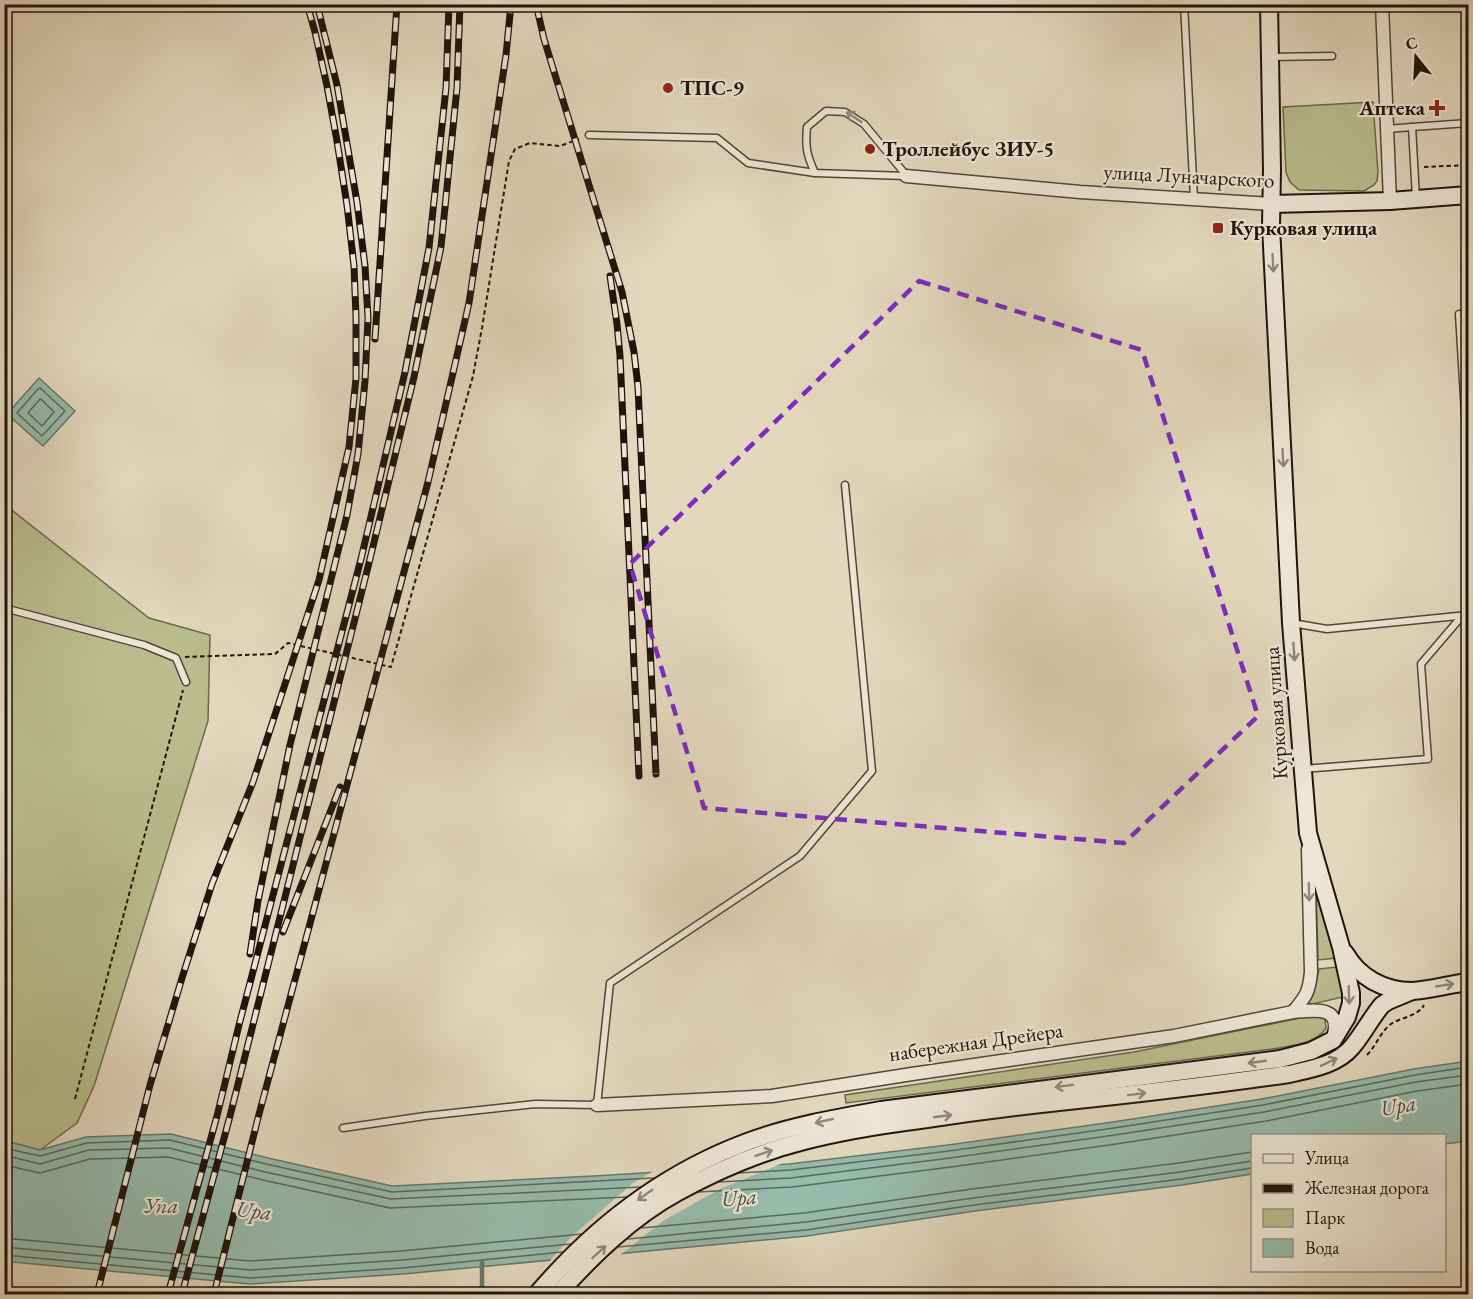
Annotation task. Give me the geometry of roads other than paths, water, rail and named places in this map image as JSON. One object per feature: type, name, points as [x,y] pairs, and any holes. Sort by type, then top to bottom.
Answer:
[{"type":"main road","name":"Курковая улица","points":[[1269,4],[1272,249],[1291,623],[1308,833],[1341,946],[1351,993],[1347,1017],[1333,1040]]},
{"type":"main road","name":"улица Луначарского","points":[[1272,204],[1390,201],[1468,195]]},
{"type":"main road","points":[[1341,946],[1348,959],[1367,979],[1377,984],[1412,991]]},
{"type":"main road","points":[[537,1294],[595,1234],[644,1195],[674,1176],[726,1151],[758,1139],[834,1118],[969,1113],[1141,1094],[1311,1070],[1346,1053],[1382,1005],[1388,1001],[1412,991],[1468,981]]},
{"type":"main road","points":[[558,1294],[582,1267],[618,1234],[654,1207],[684,1189],[734,1165],[804,1140],[883,1117],[1280,1059],[1311,1051],[1333,1040]]},
{"type":"street","points":[[1382,4],[1390,201]]},
{"type":"street","name":"улица Луначарского","points":[[906,176],[1080,192],[1272,204]]},
{"type":"street","points":[[1293,1012],[1309,991],[1311,978],[1308,833]]},
{"type":"street","name":"набережная Дрейера","points":[[597,1105],[751,1099],[1174,1036],[1293,1012],[1321,1010],[1330,1013],[1335,1026],[1333,1040]]},
{"type":"lane","points":[[1184,4],[1194,200]]},
{"type":"lane","points":[[1269,57],[1332,56]]},
{"type":"lane","points":[[815,173],[807,157],[805,142],[807,127],[826,111],[845,112],[864,124],[906,176]]},
{"type":"lane","points":[[1387,129],[1468,123]]},
{"type":"lane","points":[[1412,128],[1416,199]]},
{"type":"lane","points":[[589,135],[717,138],[748,163],[815,173],[906,176]]},
{"type":"lane","points":[[1460,314],[1468,464]]},
{"type":"lane","points":[[343,1128],[535,1104],[597,1105],[610,983],[800,856],[872,771],[846,484]]},
{"type":"lane","points":[[4,608],[144,645],[176,658],[186,682]]},
{"type":"lane","points":[[1291,623],[1327,629],[1465,616]]},
{"type":"lane","points":[[1303,769],[1428,759],[1421,664],[1465,616]]},
{"type":"water","points":[[39,378],[75,411],[43,446],[7,414]]},
{"type":"water","name":"Упа","points":[[1468,1061],[1468,1141],[1446,1144],[1446,1134],[1251,1134],[1251,1174],[807,1236],[403,1274],[250,1284],[5,1260],[5,1141],[40,1150],[86,1137],[171,1134],[392,1186],[594,1176],[789,1164],[948,1145],[1262,1099],[1414,1069]]},
{"type":"waterway","points":[[482,1261],[482,1294]]},
{"type":"railway","points":[[97,1294],[150,1085],[182,978],[212,884],[253,782],[319,580],[349,447],[356,378],[354,266],[337,141],[327,86],[307,4]]},
{"type":"railway","points":[[250,954],[258,901],[290,745],[347,515],[358,454],[365,381],[368,318],[365,266],[357,202],[337,85],[317,4]]},
{"type":"railway","points":[[375,339],[397,4]]},
{"type":"railway","points":[[168,1294],[217,1116],[361,559],[405,372],[429,248],[446,88],[449,4]]},
{"type":"railway","points":[[182,1294],[230,1116],[414,377],[441,247],[457,88],[460,4]]},
{"type":"railway","points":[[214,1294],[258,1118],[428,482],[469,303],[506,55],[511,4]]},
{"type":"railway","points":[[536,4],[544,39],[622,292],[634,352],[638,387],[656,774]]},
{"type":"railway","points":[[610,276],[620,356],[639,776]]},
{"type":"railway","points":[[283,932],[340,787]]},
{"type":"place","name":"ТПС-9","points":[[668,88]]},
{"type":"place","name":"Аптека","points":[[1437,108]]},
{"type":"place","name":"Троллейбус ЗИУ-5","points":[[870,149]]},
{"type":"place","name":"Курковая улица","points":[[1218,228]]},
{"type":"water label","name":"Upa","points":[[1398,1105]]},
{"type":"water label","name":"Upa","points":[[739,1197]]},
{"type":"water label","name":"Upa","points":[[254,1210]]}]
